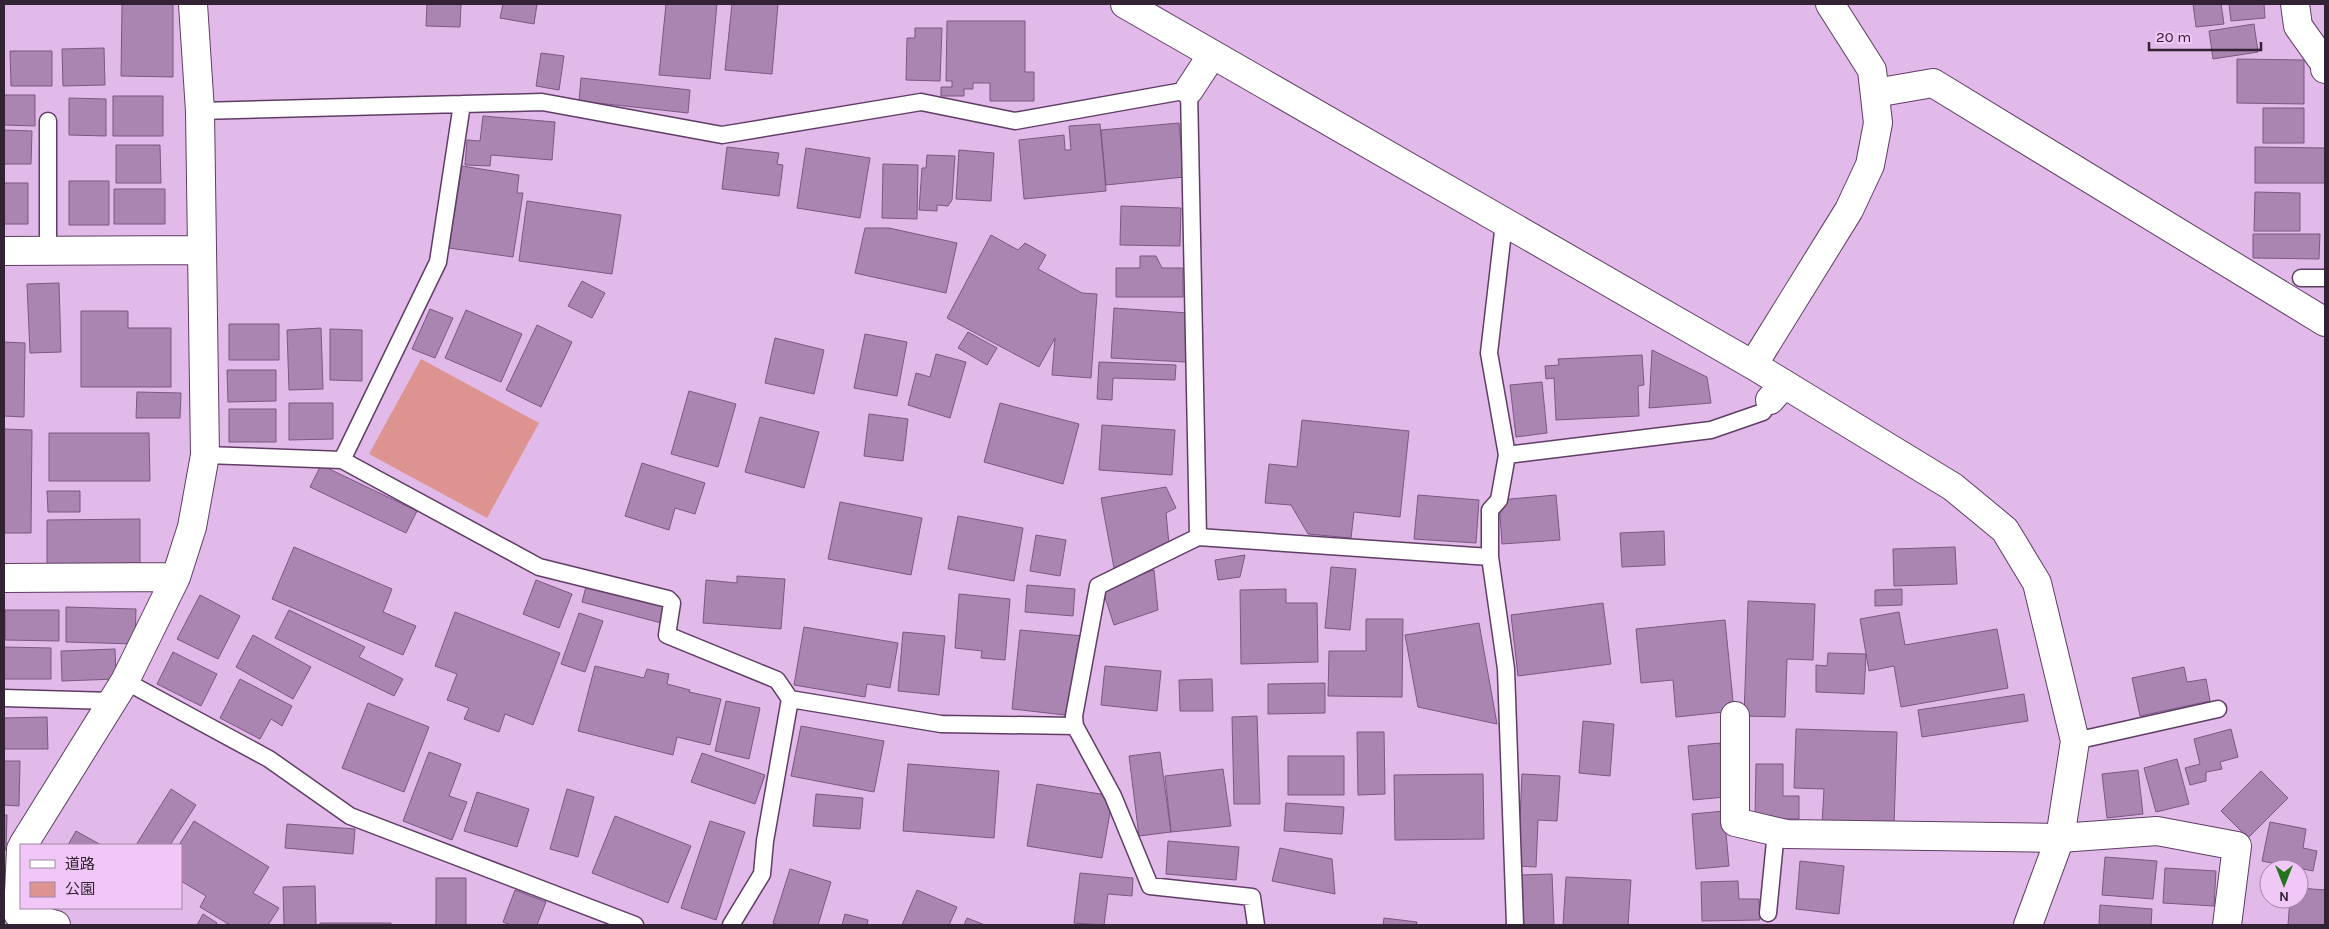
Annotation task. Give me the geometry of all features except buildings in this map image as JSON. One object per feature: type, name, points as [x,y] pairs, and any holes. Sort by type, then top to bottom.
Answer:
[{"type":"street","points":[[24,844],[119,691],[176,577],[192,527],[205,455],[200,111],[193,4]]},
{"type":"street","points":[[1125,4],[1753,365],[1777,392],[1953,487],[2006,530],[2038,583],[2075,741],[2060,838],[2028,925]]},
{"type":"street","points":[[1753,365],[1849,210],[1870,165],[1878,123],[1872,70],[1830,4]]},
{"type":"street","points":[[2295,4],[2298,26],[2325,64],[2325,69]]},
{"type":"street","points":[[1189,90],[1212,55]]},
{"type":"street","points":[[1874,93],[1933,83],[2325,322]]},
{"type":"street","points":[[4,251],[202,250]]},
{"type":"street","points":[[4,578],[176,577]]},
{"type":"street","points":[[1735,716],[1735,822],[1786,834],[2060,838],[2157,831],[2237,846],[2227,925]]},
{"type":"street","points":[[20,855],[11,914],[56,925]]},
{"type":"lane","points":[[200,111],[542,102],[722,134],[921,102],[1015,121],[1189,90],[1198,537]]},
{"type":"lane","points":[[342,460],[438,262],[462,104]]},
{"type":"lane","points":[[48,121],[48,251]]},
{"type":"lane","points":[[1504,223],[1489,353],[1508,455],[1499,500],[1490,510],[1490,557],[1506,669],[1515,925]]},
{"type":"lane","points":[[2301,278],[2325,278]]},
{"type":"lane","points":[[1508,455],[1711,430],[1763,412],[1777,392]]},
{"type":"lane","points":[[205,455],[342,460],[539,567],[668,599],[672,603],[667,636],[777,680],[790,699],[764,841],[762,874],[731,925]]},
{"type":"lane","points":[[1256,925],[1252,897],[1150,886],[1112,796],[1075,726],[1074,716],[1098,586],[1198,537],[1490,557]]},
{"type":"lane","points":[[4,698],[119,691],[269,759],[350,816],[635,925]]},
{"type":"lane","points":[[790,699],[941,724],[1075,726]]},
{"type":"lane","points":[[2075,741],[2218,709]]},
{"type":"lane","points":[[1768,913],[1776,831]]},
{"type":"green space","points":[[421,359],[539,423],[487,518],[369,454]]}]
